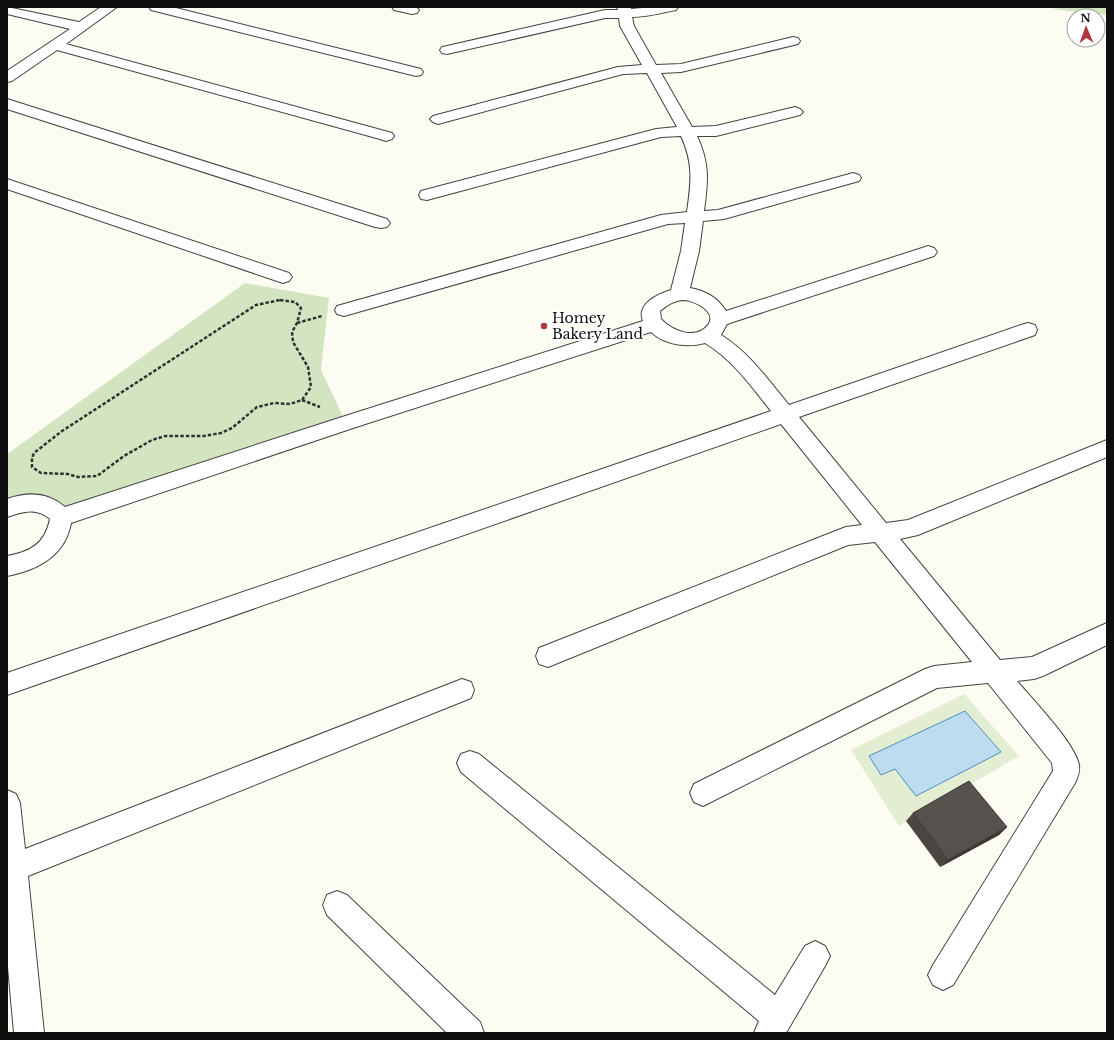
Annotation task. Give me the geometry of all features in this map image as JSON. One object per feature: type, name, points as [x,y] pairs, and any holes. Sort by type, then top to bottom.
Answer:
[{"type":"street","points":[[7,78],[110,7]]},
{"type":"street","points":[[156,7],[416,72]]},
{"type":"street","points":[[447,50],[624,10],[644,13],[672,7]]},
{"type":"street","points":[[7,10],[80,27]]},
{"type":"street","points":[[624,10],[627,26],[696,150],[700,180],[690,251],[679,294]]},
{"type":"street","points":[[438,119],[623,70],[681,68],[793,41]]},
{"type":"street","points":[[54,45],[386,136]]},
{"type":"street","points":[[7,104],[381,223]]},
{"type":"street","points":[[428,195],[661,132],[716,130],[795,112]]},
{"type":"street","points":[[344,310],[667,219],[718,215],[853,178]]},
{"type":"street","points":[[7,184],[283,277]]},
{"type":"street","points":[[713,327],[718,315],[715,308],[709,302],[690,294],[679,294],[664,298],[654,306],[651,313],[652,321],[665,334],[675,338],[692,339],[713,327],[928,252]]},
{"type":"street","points":[[61,517],[655,324]]},
{"type":"street","points":[[713,327],[726,347],[744,364],[1062,755],[1066,765],[1066,774],[943,974]]},
{"type":"street","points":[[7,684],[1028,330]]},
{"type":"street","points":[[548,656],[846,536],[910,528],[1107,448]]},
{"type":"street","points":[[7,566],[20,564],[47,550],[55,540],[60,529],[61,517],[56,511],[47,505],[37,502],[9,504]]},
{"type":"street","points":[[703,793],[934,677],[1034,668],[1107,634]]},
{"type":"street","points":[[10,869],[462,690]]},
{"type":"street","points":[[470,763],[773,1025],[815,956]]},
{"type":"street","points":[[7,803],[10,869],[29,1033]]},
{"type":"street","points":[[337,905],[469,1033]]},
{"type":"path","points":[[280,300],[295,302],[301,308],[297,323],[292,332],[293,342],[308,367],[311,387],[302,400],[290,404],[274,403],[257,407],[232,428],[221,433],[204,436],[165,436],[152,440],[124,456],[97,476],[78,477],[68,474],[41,473],[32,468],[31,459],[36,450],[62,431],[256,305],[280,300]]},
{"type":"green space","points":[[1073,7],[1107,7],[1107,15],[1106,8],[1066,8],[1066,11],[1051,9]]},
{"type":"green space","points":[[245,283],[329,298],[321,370],[346,423],[61,517],[9,500],[7,497],[7,454]]},
{"type":"green space","points":[[964,694],[1019,756],[899,826],[851,750]]},
{"type":"water","points":[[965,711],[1001,752],[916,796],[895,769],[881,775],[869,756]]},
{"type":"building","points":[[969,781],[1007,827],[948,860],[913,813]]},
{"type":"place","name":"Homey Bakery Land","points":[[544,326]]}]
